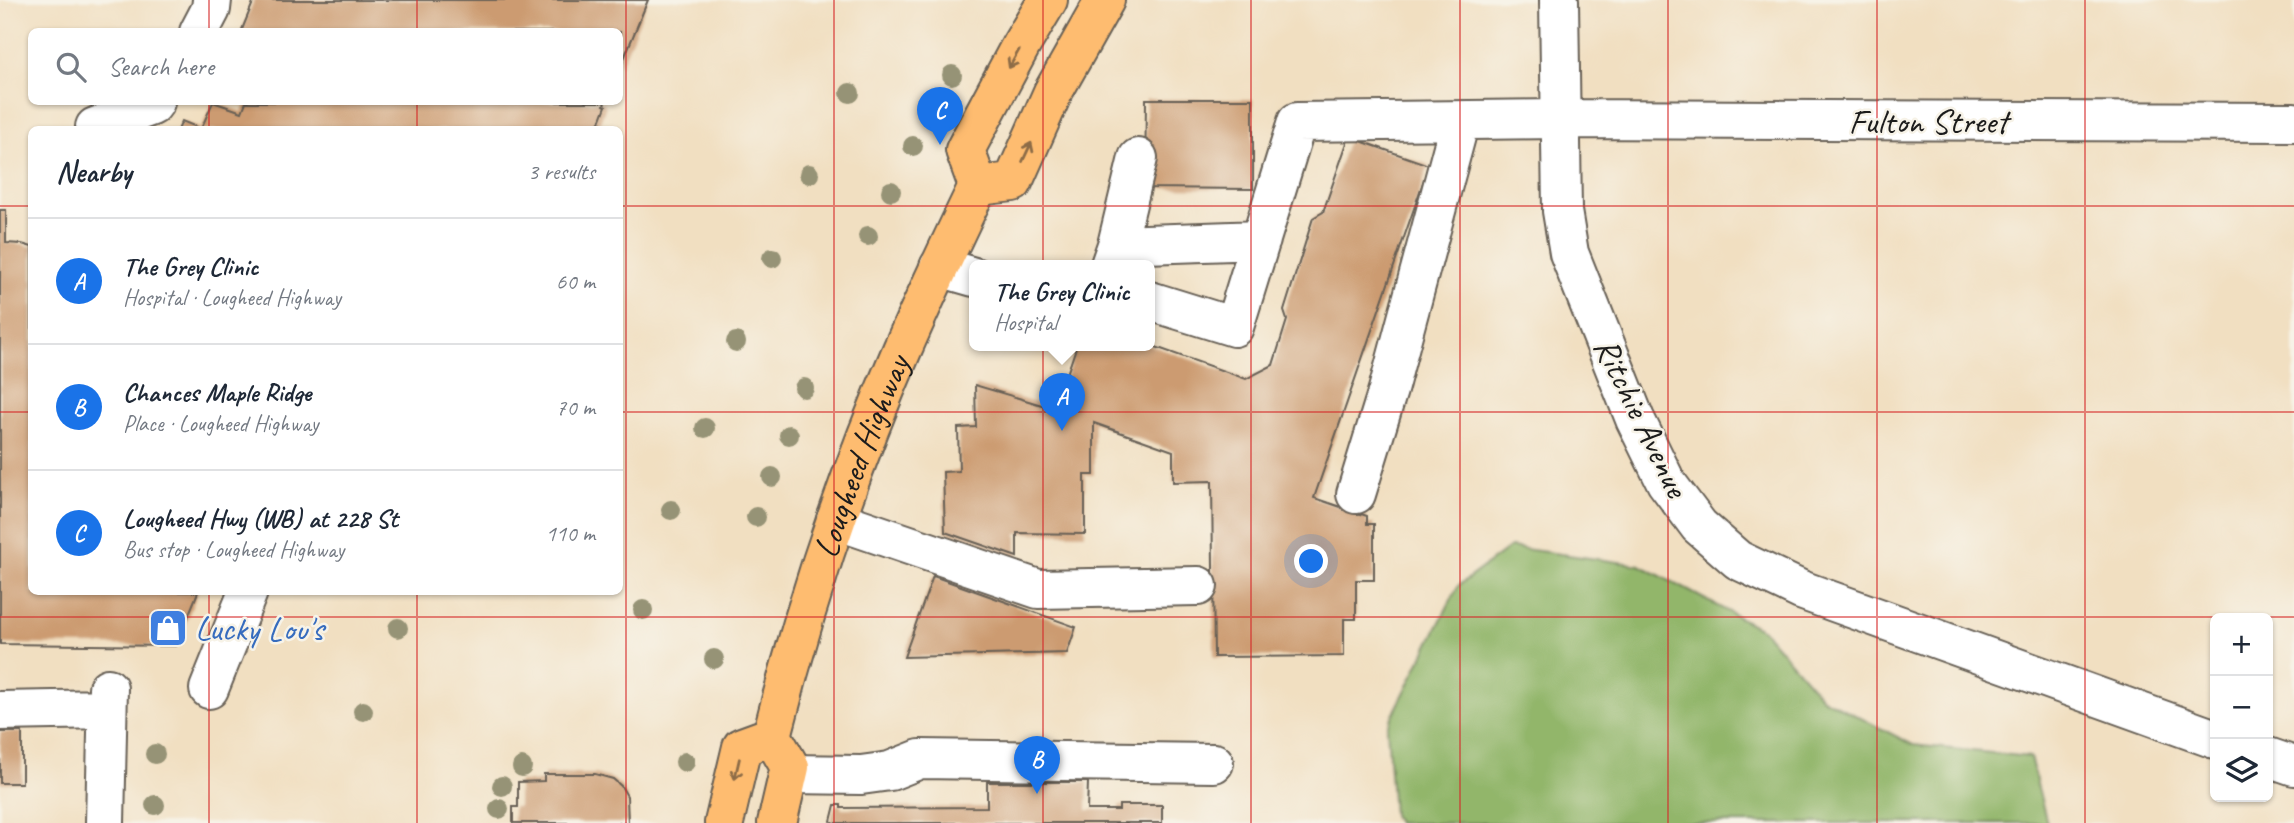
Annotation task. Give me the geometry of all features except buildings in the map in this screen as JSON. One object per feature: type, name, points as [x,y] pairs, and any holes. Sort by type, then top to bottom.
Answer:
[{"type":"main road","points":[[1048,0],[965,150],[978,186],[1013,182],[1053,92],[1105,0]]},
{"type":"main road","name":"Lougheed Highway","points":[[772,736],[809,601],[836,520],[895,366],[957,272],[978,186]]},
{"type":"main road","points":[[724,823],[742,747],[772,736],[790,767],[778,823]]},
{"type":"street","points":[[202,28],[211,9],[212,0]]},
{"type":"street","name":"Ritchie Avenue","points":[[1559,0],[1562,211],[1569,253],[1635,419],[1666,482],[1699,526],[1738,560],[1801,590],[2210,737]]},
{"type":"street","points":[[98,126],[153,105]]},
{"type":"street","name":"Fulton Street","points":[[1261,240],[1297,122],[1562,119],[2294,122]]},
{"type":"street","points":[[1356,494],[1388,390],[1460,121]]},
{"type":"street","points":[[1138,158],[1113,255],[1261,240],[1234,327],[1155,303]]},
{"type":"street","points":[[836,520],[1038,589],[1198,586]]},
{"type":"street","points":[[209,689],[247,595]]},
{"type":"street","points":[[0,711],[107,698],[105,823]]},
{"type":"street","points":[[789,774],[861,775],[890,771],[920,759],[1214,763]]},
{"type":"street","points":[[2273,759],[2294,766]]},
{"type":"green space","points":[[1510,547],[1640,565],[1763,630],[1822,698],[1913,745],[2030,757],[2047,823],[1397,823],[1393,815],[1387,727],[1458,586]]},
{"type":"place","name":"Lougheed Hwy (WB) at 228 St","points":[[940,145]]},
{"type":"place","name":"The Grey Clinic","points":[[1062,431]]},
{"type":"place","name":"Lucky Lou's","points":[[168,628]]},
{"type":"place","name":"Chances Maple Ridge","points":[[1037,794]]}]
